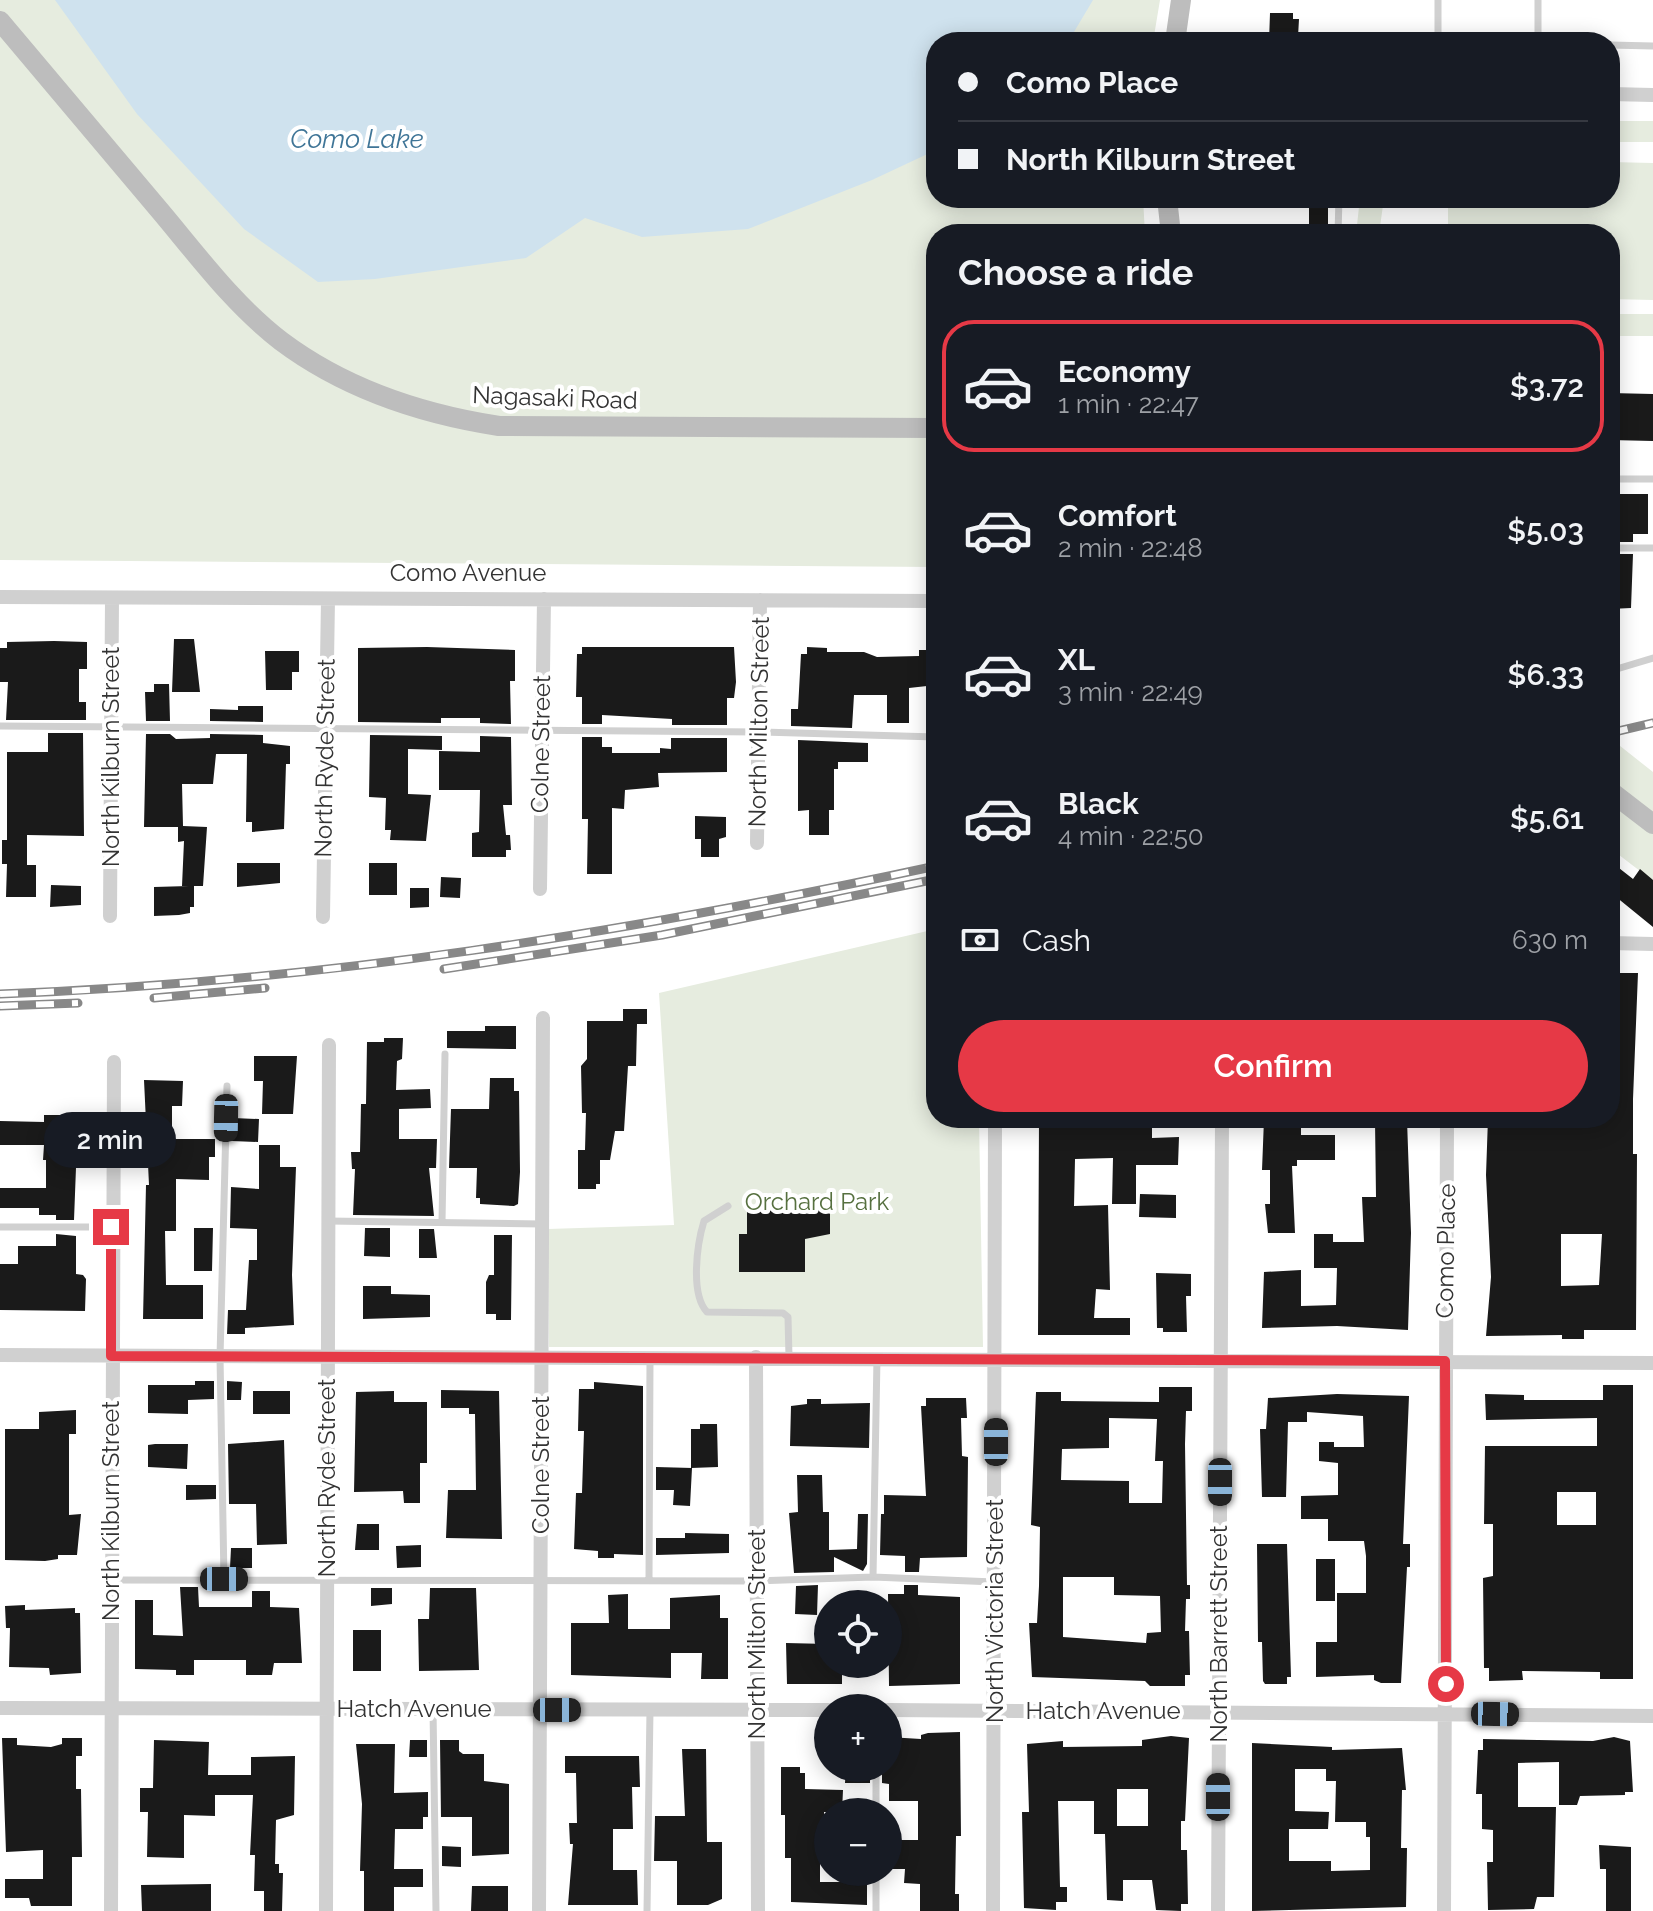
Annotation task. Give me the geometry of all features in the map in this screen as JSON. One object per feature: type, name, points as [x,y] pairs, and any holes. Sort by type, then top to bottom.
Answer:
[{"type":"street","points":[[1176,32],[1181,0]]},
{"type":"street","name":"Nagasaki Road","points":[[0,21],[239,302],[281,341],[336,376],[373,393],[429,413],[499,426],[926,428]]},
{"type":"street","points":[[1620,94],[1653,95]]},
{"type":"street","name":"Como Avenue","points":[[0,597],[926,601]]},
{"type":"street","name":"North Kilburn Street","points":[[110,916],[112,598]]},
{"type":"street","name":"North Ryde Street","points":[[323,917],[328,599]]},
{"type":"street","name":"Colne Street","points":[[540,889],[544,599]]},
{"type":"street","name":"North Milton Street","points":[[757,843],[760,600]]},
{"type":"street","points":[[1620,799],[1653,824]]},
{"type":"street","points":[[1620,943],[1653,944]]},
{"type":"street","name":"Colne Street","points":[[539,1911],[543,1018]]},
{"type":"street","name":"North Ryde Street","points":[[326,1911],[329,1045]]},
{"type":"street","name":"North Kilburn Street","points":[[111,1911],[111,1227],[114,1062]]},
{"type":"street","name":"North Victoria Street","points":[[993,1911],[997,1582],[995,1128]]},
{"type":"street","name":"North Barrett Street","points":[[1218,1911],[1222,1128]]},
{"type":"street","name":"Como Place","points":[[1444,1911],[1447,1128]]},
{"type":"street","points":[[0,1355],[1653,1363]]},
{"type":"street","name":"North Milton Street","points":[[756,1357],[758,1911]]},
{"type":"street","name":"Hatch Avenue","points":[[0,1708],[814,1710]]},
{"type":"street","name":"Hatch Avenue","points":[[902,1710],[1653,1716]]},
{"type":"lane","points":[[1438,0],[1438,32]]},
{"type":"lane","points":[[1538,0],[1538,32]]},
{"type":"lane","points":[[1620,45],[1653,46]]},
{"type":"lane","points":[[1620,479],[1653,479]]},
{"type":"lane","points":[[1620,548],[1653,548]]},
{"type":"lane","points":[[1620,668],[1653,658]]},
{"type":"lane","points":[[0,726],[758,732],[926,737]]},
{"type":"lane","points":[[442,1222],[445,1054]]},
{"type":"lane","points":[[224,1579],[220,1357],[227,1086]]},
{"type":"lane","points":[[728,1206],[719,1208],[704,1221],[700,1236],[699,1300],[707,1312],[783,1313],[788,1317],[789,1357]]},
{"type":"lane","points":[[328,1221],[542,1224]]},
{"type":"lane","points":[[0,1227],[111,1227]]},
{"type":"lane","points":[[649,1580],[650,1356]]},
{"type":"lane","points":[[873,1577],[877,1358]]},
{"type":"lane","points":[[112,1580],[756,1581],[873,1577],[997,1582]]},
{"type":"lane","points":[[433,1709],[436,1911]]},
{"type":"lane","points":[[647,1911],[650,1710]]},
{"type":"lane","points":[[876,1886],[876,1911]]},
{"type":"green space","points":[[0,0],[1160,0],[1155,32],[926,32],[926,208],[1144,208],[1144,224],[926,224],[926,567],[0,560]]},
{"type":"green space","points":[[1620,121],[1653,121],[1653,142],[1620,142]]},
{"type":"green space","points":[[1620,162],[1653,163],[1653,300],[1620,299],[1620,224],[1448,224],[1448,208],[1620,208]]},
{"type":"green space","points":[[1359,208],[1383,208],[1380,224],[1357,224]]},
{"type":"green space","points":[[1620,314],[1653,314],[1653,336],[1620,336]]},
{"type":"green space","points":[[1620,746],[1653,772],[1653,881],[1620,856]]},
{"type":"green space","name":"Orchard Park","points":[[926,931],[926,1128],[979,1128],[983,1347],[549,1347],[548,1229],[674,1225],[659,993]]},
{"type":"water","name":"Como Lake","points":[[55,0],[1093,0],[1074,32],[926,32],[926,155],[872,180],[748,229],[642,237],[585,218],[526,258],[375,279],[318,282],[244,229],[137,114]]},
{"type":"building","points":[[1270,13],[1293,13],[1293,19],[1299,19],[1298,32],[1269,32]]},
{"type":"building","points":[[1309,208],[1328,208],[1328,224],[1309,224]]},
{"type":"building","points":[[1620,393],[1653,394],[1653,441],[1620,440]]},
{"type":"building","points":[[1620,494],[1648,494],[1648,534],[1633,534],[1633,542],[1620,542]]},
{"type":"building","points":[[1620,554],[1633,554],[1631,608],[1620,609]]},
{"type":"building","points":[[174,639],[194,639],[200,692],[172,692]]},
{"type":"building","points":[[7,642],[87,642],[87,669],[79,669],[79,702],[86,702],[86,720],[6,720],[8,682],[0,682],[0,648],[7,648]]},
{"type":"building","points":[[582,647],[734,647],[736,682],[734,698],[727,698],[727,725],[672,725],[672,719],[602,715],[602,724],[582,724],[582,697],[576,697],[577,654],[582,654]]},
{"type":"building","points":[[807,647],[827,648],[827,652],[864,652],[877,657],[919,656],[919,650],[926,650],[926,686],[909,688],[909,723],[887,723],[887,695],[854,695],[852,728],[791,726],[791,709],[798,709],[801,654],[807,654]]},
{"type":"building","points":[[358,648],[515,650],[515,681],[510,681],[511,724],[480,723],[480,718],[441,718],[441,723],[358,722]]},
{"type":"building","points":[[265,651],[299,651],[299,672],[292,672],[292,690],[266,690]]},
{"type":"building","points":[[154,684],[169,684],[170,721],[146,721],[145,692],[154,692]]},
{"type":"building","points":[[238,706],[263,706],[263,722],[210,721],[210,709],[238,710]]},
{"type":"building","points":[[48,733],[83,733],[84,836],[27,835],[27,865],[36,865],[36,897],[6,897],[7,864],[2,864],[2,840],[7,840],[7,752],[48,752]]},
{"type":"building","points":[[146,734],[170,734],[176,739],[210,738],[210,734],[263,735],[263,743],[290,746],[290,764],[286,764],[284,829],[252,832],[252,822],[246,822],[247,754],[216,754],[213,784],[182,784],[183,826],[207,827],[203,886],[194,886],[194,907],[190,907],[190,913],[154,916],[154,887],[189,886],[182,886],[184,841],[178,842],[178,827],[144,827]]},
{"type":"building","points":[[370,735],[442,736],[442,750],[408,749],[408,794],[431,795],[426,841],[390,840],[391,830],[385,830],[386,798],[369,797]]},
{"type":"building","points":[[480,736],[511,737],[512,805],[503,805],[511,850],[506,850],[506,857],[472,857],[472,833],[479,832],[480,790],[439,790],[439,751],[480,752]]},
{"type":"building","points":[[582,737],[602,737],[602,747],[612,747],[612,753],[660,753],[660,748],[671,749],[671,738],[727,738],[727,772],[658,773],[659,787],[625,790],[624,809],[612,808],[612,874],[587,874],[588,819],[582,819]]},
{"type":"building","points":[[798,740],[868,743],[868,762],[838,762],[838,769],[834,769],[834,810],[829,810],[829,835],[809,835],[809,810],[798,811]]},
{"type":"building","points":[[695,816],[726,817],[726,837],[719,839],[719,857],[701,857],[701,839],[695,839]]},
{"type":"building","points":[[237,863],[280,863],[280,883],[237,887]]},
{"type":"building","points":[[369,863],[397,863],[397,895],[369,895]]},
{"type":"building","points":[[1620,869],[1633,879],[1640,869],[1653,880],[1653,927],[1620,900]]},
{"type":"building","points":[[441,877],[461,878],[460,898],[440,897]]},
{"type":"building","points":[[51,885],[81,886],[81,905],[50,907]]},
{"type":"building","points":[[410,888],[429,888],[429,907],[410,908]]},
{"type":"building","points":[[1620,973],[1638,973],[1633,1099],[1633,1154],[1637,1154],[1636,1330],[1584,1330],[1584,1339],[1562,1339],[1562,1335],[1486,1336],[1491,1277],[1486,1175],[1488,1128],[1620,1128]],"holes":[[[1561,1234],[1602,1234],[1599,1285],[1561,1286]]]},
{"type":"building","points":[[623,1009],[647,1009],[647,1024],[637,1024],[636,1066],[628,1066],[624,1131],[615,1131],[610,1160],[600,1160],[600,1184],[596,1184],[596,1189],[578,1189],[578,1150],[585,1150],[586,1113],[582,1113],[581,1066],[587,1059],[587,1021],[623,1021]]},
{"type":"building","points":[[485,1026],[516,1026],[516,1049],[447,1048],[447,1031],[485,1031]]},
{"type":"building","points":[[384,1038],[403,1038],[402,1059],[397,1061],[396,1090],[430,1089],[431,1108],[399,1109],[399,1139],[437,1139],[436,1168],[429,1168],[434,1216],[353,1215],[355,1169],[352,1169],[351,1152],[360,1152],[361,1104],[366,1104],[367,1042],[384,1042]]},
{"type":"building","points":[[254,1056],[297,1056],[293,1114],[262,1114],[263,1081],[254,1081]]},
{"type":"building","points":[[490,1078],[514,1078],[514,1091],[519,1091],[520,1172],[518,1204],[514,1206],[480,1204],[480,1198],[476,1198],[477,1168],[449,1168],[451,1109],[489,1109]]},
{"type":"building","points":[[144,1080],[183,1081],[182,1106],[172,1106],[172,1139],[215,1139],[215,1157],[209,1157],[209,1180],[176,1179],[176,1231],[165,1231],[166,1285],[203,1285],[203,1319],[143,1319],[146,1185],[149,1185]]},
{"type":"building","points":[[44,1115],[78,1115],[74,1220],[56,1220],[56,1215],[39,1215],[39,1208],[0,1208],[0,1188],[46,1188],[46,1160],[43,1160],[44,1145],[0,1145],[0,1121],[44,1122]]},
{"type":"building","points":[[233,1118],[259,1119],[258,1142],[232,1141]]},
{"type":"building","points":[[1039,1128],[1152,1128],[1152,1138],[1179,1137],[1178,1165],[1136,1165],[1136,1204],[1112,1204],[1113,1158],[1075,1159],[1074,1206],[1108,1205],[1110,1290],[1096,1289],[1094,1318],[1130,1318],[1130,1335],[1038,1335]]},
{"type":"building","points":[[1264,1128],[1301,1128],[1301,1135],[1335,1135],[1335,1160],[1297,1160],[1297,1166],[1292,1166],[1295,1233],[1268,1233],[1265,1204],[1270,1204],[1270,1170],[1262,1170]]},
{"type":"building","points":[[1375,1128],[1407,1128],[1411,1233],[1408,1330],[1337,1326],[1262,1328],[1264,1272],[1301,1270],[1301,1306],[1336,1305],[1337,1268],[1314,1268],[1314,1234],[1333,1234],[1333,1242],[1364,1242],[1362,1197],[1376,1197]]},
{"type":"building","points":[[259,1145],[280,1145],[280,1167],[296,1167],[292,1275],[294,1325],[245,1328],[245,1334],[227,1334],[228,1310],[246,1310],[249,1260],[257,1260],[257,1229],[230,1228],[231,1187],[259,1189]]},
{"type":"building","points":[[1140,1194],[1176,1195],[1176,1218],[1139,1217]]},
{"type":"building","points":[[747,1205],[830,1209],[830,1234],[805,1239],[805,1272],[739,1272],[739,1234],[747,1234]]},
{"type":"building","points":[[194,1228],[213,1228],[212,1271],[194,1271]]},
{"type":"building","points":[[365,1228],[390,1228],[390,1257],[364,1256]]},
{"type":"building","points":[[419,1229],[434,1229],[437,1258],[419,1258]]},
{"type":"building","points":[[56,1234],[76,1236],[76,1274],[86,1279],[85,1311],[0,1310],[0,1264],[18,1264],[18,1246],[56,1246]]},
{"type":"building","points":[[494,1235],[512,1235],[511,1320],[496,1320],[496,1314],[486,1314],[486,1282],[489,1275],[494,1275]]},
{"type":"building","points":[[1156,1273],[1191,1274],[1191,1296],[1186,1296],[1187,1332],[1163,1332],[1163,1328],[1157,1328]]},
{"type":"building","points":[[363,1286],[391,1286],[391,1294],[430,1295],[430,1317],[363,1319]]},
{"type":"building","points":[[195,1381],[214,1381],[214,1399],[188,1400],[188,1414],[148,1413],[148,1385],[195,1385]]},
{"type":"building","points":[[227,1381],[242,1382],[241,1400],[227,1400]]},
{"type":"building","points":[[594,1382],[643,1386],[643,1555],[614,1554],[614,1558],[598,1558],[598,1551],[574,1549],[576,1493],[582,1493],[584,1431],[578,1431],[579,1389],[594,1389]]},
{"type":"building","points":[[1603,1385],[1633,1385],[1633,1679],[1600,1679],[1600,1672],[1522,1671],[1523,1680],[1489,1681],[1489,1668],[1484,1668],[1483,1578],[1493,1576],[1493,1524],[1484,1524],[1485,1446],[1597,1446],[1597,1418],[1486,1420],[1485,1394],[1524,1395],[1524,1400],[1603,1400]],"holes":[[[1557,1492],[1596,1492],[1596,1525],[1557,1525]]]},
{"type":"building","points":[[1159,1387],[1192,1387],[1192,1411],[1186,1411],[1185,1444],[1187,1585],[1190,1585],[1190,1599],[1186,1599],[1185,1631],[1189,1631],[1190,1675],[1185,1675],[1185,1686],[1150,1686],[1145,1681],[1032,1677],[1029,1623],[1037,1623],[1040,1527],[1031,1525],[1036,1392],[1061,1392],[1061,1401],[1159,1402]],"holes":[[[1109,1418],[1157,1419],[1155,1461],[1163,1461],[1162,1503],[1129,1503],[1129,1481],[1061,1480],[1062,1449],[1109,1448]],[[1063,1577],[1114,1577],[1114,1595],[1160,1596],[1161,1632],[1147,1633],[1146,1643],[1063,1637]]]},
{"type":"building","points":[[441,1390],[499,1391],[502,1539],[446,1538],[448,1490],[476,1490],[475,1414],[469,1414],[469,1408],[441,1408]]},
{"type":"building","points":[[253,1391],[290,1391],[290,1414],[253,1414]]},
{"type":"building","points":[[394,1391],[394,1402],[427,1402],[427,1463],[420,1463],[420,1503],[404,1503],[403,1491],[354,1492],[356,1392]]},
{"type":"building","points":[[1337,1394],[1409,1396],[1403,1544],[1410,1544],[1410,1567],[1407,1567],[1401,1683],[1381,1683],[1374,1680],[1374,1675],[1316,1677],[1316,1642],[1337,1642],[1337,1593],[1366,1593],[1366,1556],[1364,1541],[1328,1541],[1328,1519],[1301,1519],[1301,1496],[1338,1495],[1338,1463],[1319,1461],[1319,1442],[1334,1442],[1334,1447],[1364,1447],[1363,1416],[1307,1412],[1307,1422],[1288,1422],[1286,1497],[1262,1497],[1260,1429],[1266,1429],[1268,1398]]},
{"type":"building","points":[[926,1398],[966,1398],[967,1418],[961,1418],[962,1456],[968,1457],[967,1557],[920,1558],[919,1572],[905,1572],[905,1556],[880,1555],[881,1514],[884,1514],[884,1495],[926,1496],[921,1406],[926,1406]]},
{"type":"building","points":[[807,1399],[821,1399],[821,1404],[870,1403],[869,1448],[790,1446],[791,1406],[807,1404]]},
{"type":"building","points":[[76,1410],[76,1434],[69,1434],[69,1515],[81,1514],[77,1555],[58,1555],[58,1559],[45,1561],[5,1560],[5,1429],[39,1429],[39,1412]]},
{"type":"building","points":[[700,1424],[717,1424],[718,1467],[691,1468],[691,1429],[700,1429]]},
{"type":"building","points":[[284,1440],[287,1544],[257,1545],[256,1504],[229,1504],[228,1444]]},
{"type":"building","points":[[188,1444],[187,1469],[148,1467],[148,1445]]},
{"type":"building","points":[[656,1467],[692,1468],[690,1506],[673,1505],[674,1490],[656,1490]]},
{"type":"building","points":[[797,1475],[822,1475],[823,1512],[829,1512],[829,1550],[857,1549],[858,1514],[868,1514],[867,1564],[863,1571],[834,1557],[834,1572],[794,1573],[789,1513],[798,1512]]},
{"type":"building","points":[[186,1485],[216,1485],[216,1499],[186,1500]]},
{"type":"building","points":[[357,1524],[379,1524],[379,1550],[355,1550]]},
{"type":"building","points":[[685,1533],[729,1534],[729,1553],[656,1555],[656,1538],[685,1538]]},
{"type":"building","points":[[1257,1544],[1287,1544],[1291,1677],[1287,1677],[1287,1684],[1265,1684],[1263,1681],[1262,1642],[1258,1642]]},
{"type":"building","points":[[421,1545],[421,1567],[397,1568],[396,1546]]},
{"type":"building","points":[[231,1548],[252,1548],[252,1568],[230,1568]]},
{"type":"building","points":[[1316,1559],[1335,1559],[1335,1601],[1316,1601]]},
{"type":"building","points":[[818,1585],[818,1590],[814,1590],[814,1615],[795,1614],[796,1586]]},
{"type":"building","points":[[904,1585],[918,1585],[918,1595],[960,1597],[960,1684],[889,1686],[889,1678],[902,1678]]},
{"type":"building","points":[[180,1587],[198,1587],[199,1607],[252,1607],[252,1591],[270,1591],[270,1607],[299,1608],[302,1663],[274,1663],[272,1675],[246,1675],[246,1660],[194,1660],[194,1675],[176,1675],[176,1670],[135,1669],[135,1600],[153,1600],[153,1635],[183,1636]]},
{"type":"building","points":[[371,1588],[392,1588],[392,1604],[371,1606]]},
{"type":"building","points":[[430,1588],[476,1588],[479,1670],[419,1671],[418,1619],[429,1619]]},
{"type":"building","points":[[628,1594],[628,1629],[670,1629],[670,1598],[720,1595],[720,1618],[728,1618],[728,1679],[701,1679],[702,1653],[671,1653],[671,1678],[571,1675],[571,1623],[609,1623],[608,1595]]},
{"type":"building","points":[[25,1605],[25,1610],[75,1608],[75,1613],[80,1613],[81,1673],[50,1675],[49,1668],[9,1667],[10,1628],[6,1628],[5,1606]]},
{"type":"building","points":[[353,1630],[381,1630],[381,1671],[353,1671]]},
{"type":"building","points":[[786,1643],[814,1644],[814,1678],[842,1678],[842,1684],[787,1684]]},
{"type":"building","points":[[960,1732],[961,1836],[956,1836],[955,1894],[959,1894],[959,1911],[920,1911],[920,1884],[904,1883],[905,1869],[902,1869],[902,1840],[918,1840],[918,1801],[889,1798],[889,1784],[882,1783],[902,1782],[902,1738],[921,1739],[921,1735]]},
{"type":"building","points":[[1171,1736],[1189,1738],[1185,1821],[1181,1821],[1181,1850],[1187,1850],[1188,1904],[1181,1904],[1181,1911],[1156,1910],[1152,1880],[1123,1880],[1123,1901],[1107,1900],[1105,1834],[1094,1834],[1094,1801],[1058,1801],[1060,1887],[1067,1887],[1067,1902],[1056,1902],[1056,1910],[1024,1908],[1022,1812],[1029,1812],[1027,1744],[1063,1741],[1063,1747],[1142,1746],[1142,1740]],"holes":[[[1117,1789],[1148,1789],[1148,1826],[1117,1826]]]},
{"type":"building","points":[[1614,1737],[1630,1741],[1633,1792],[1625,1792],[1625,1795],[1580,1796],[1577,1805],[1559,1805],[1559,1762],[1518,1763],[1518,1807],[1556,1807],[1554,1897],[1537,1897],[1534,1909],[1488,1910],[1487,1862],[1493,1862],[1493,1830],[1482,1829],[1482,1794],[1476,1794],[1478,1750],[1483,1750],[1483,1739],[1593,1741]]},
{"type":"building","points":[[2,1738],[17,1738],[17,1745],[51,1747],[62,1744],[62,1738],[82,1738],[82,1756],[76,1756],[76,1789],[81,1789],[82,1857],[72,1857],[72,1906],[31,1906],[29,1898],[5,1898],[5,1879],[43,1879],[43,1850],[6,1852]]},
{"type":"building","points":[[154,1740],[209,1742],[208,1775],[251,1775],[251,1757],[295,1756],[294,1815],[276,1820],[275,1864],[279,1864],[279,1873],[283,1873],[282,1911],[264,1911],[264,1891],[254,1891],[255,1855],[250,1855],[253,1795],[215,1795],[215,1816],[184,1815],[184,1858],[147,1857],[148,1812],[140,1812],[140,1788],[153,1788]]},
{"type":"building","points":[[410,1740],[427,1740],[427,1757],[409,1757]]},
{"type":"building","points":[[440,1740],[459,1740],[459,1751],[463,1754],[484,1754],[484,1781],[509,1784],[509,1854],[472,1856],[472,1817],[441,1817]]},
{"type":"building","points":[[1252,1743],[1332,1747],[1332,1750],[1402,1748],[1406,1790],[1402,1790],[1401,1848],[1407,1848],[1406,1907],[1252,1911]],"holes":[[[1295,1769],[1326,1769],[1326,1781],[1336,1781],[1335,1822],[1366,1822],[1366,1837],[1370,1837],[1370,1870],[1331,1871],[1331,1861],[1289,1861],[1289,1829],[1328,1829],[1329,1812],[1295,1811]]]},
{"type":"building","points":[[356,1744],[395,1744],[394,1793],[428,1792],[428,1817],[423,1817],[423,1829],[395,1829],[394,1869],[423,1869],[423,1887],[394,1887],[394,1911],[364,1911],[364,1871],[360,1871],[362,1804]]},
{"type":"building","points":[[682,1749],[706,1749],[707,1842],[722,1842],[722,1899],[708,1905],[677,1905],[677,1861],[654,1861],[655,1816],[685,1816]]},
{"type":"building","points":[[565,1756],[639,1756],[640,1787],[632,1787],[633,1829],[613,1829],[613,1870],[637,1870],[638,1905],[568,1905],[573,1844],[570,1844],[569,1823],[577,1823],[576,1773],[565,1773]]},
{"type":"building","points":[[781,1767],[800,1767],[800,1773],[805,1773],[805,1789],[843,1790],[843,1798],[814,1798],[814,1886],[867,1886],[867,1905],[791,1902],[791,1858],[785,1858],[785,1815],[781,1815]]},
{"type":"building","points":[[1599,1845],[1631,1847],[1631,1911],[1606,1911],[1606,1869],[1600,1869]]},
{"type":"building","points":[[442,1846],[461,1847],[461,1867],[442,1866]]},
{"type":"building","points":[[211,1884],[211,1911],[142,1911],[141,1885]]},
{"type":"building","points":[[472,1886],[508,1886],[508,1911],[471,1911]]},
{"type":"railway","points":[[1620,731],[1653,723]]},
{"type":"railway","points":[[0,994],[237,978],[471,951],[703,913],[926,868]]},
{"type":"railway","points":[[444,969],[662,935],[926,881]]},
{"type":"railway","points":[[154,998],[265,988]]},
{"type":"railway","points":[[0,1006],[78,1003]]},
{"type":"route","points":[[111,1227],[111,1356],[1445,1361],[1446,1684]]}]
